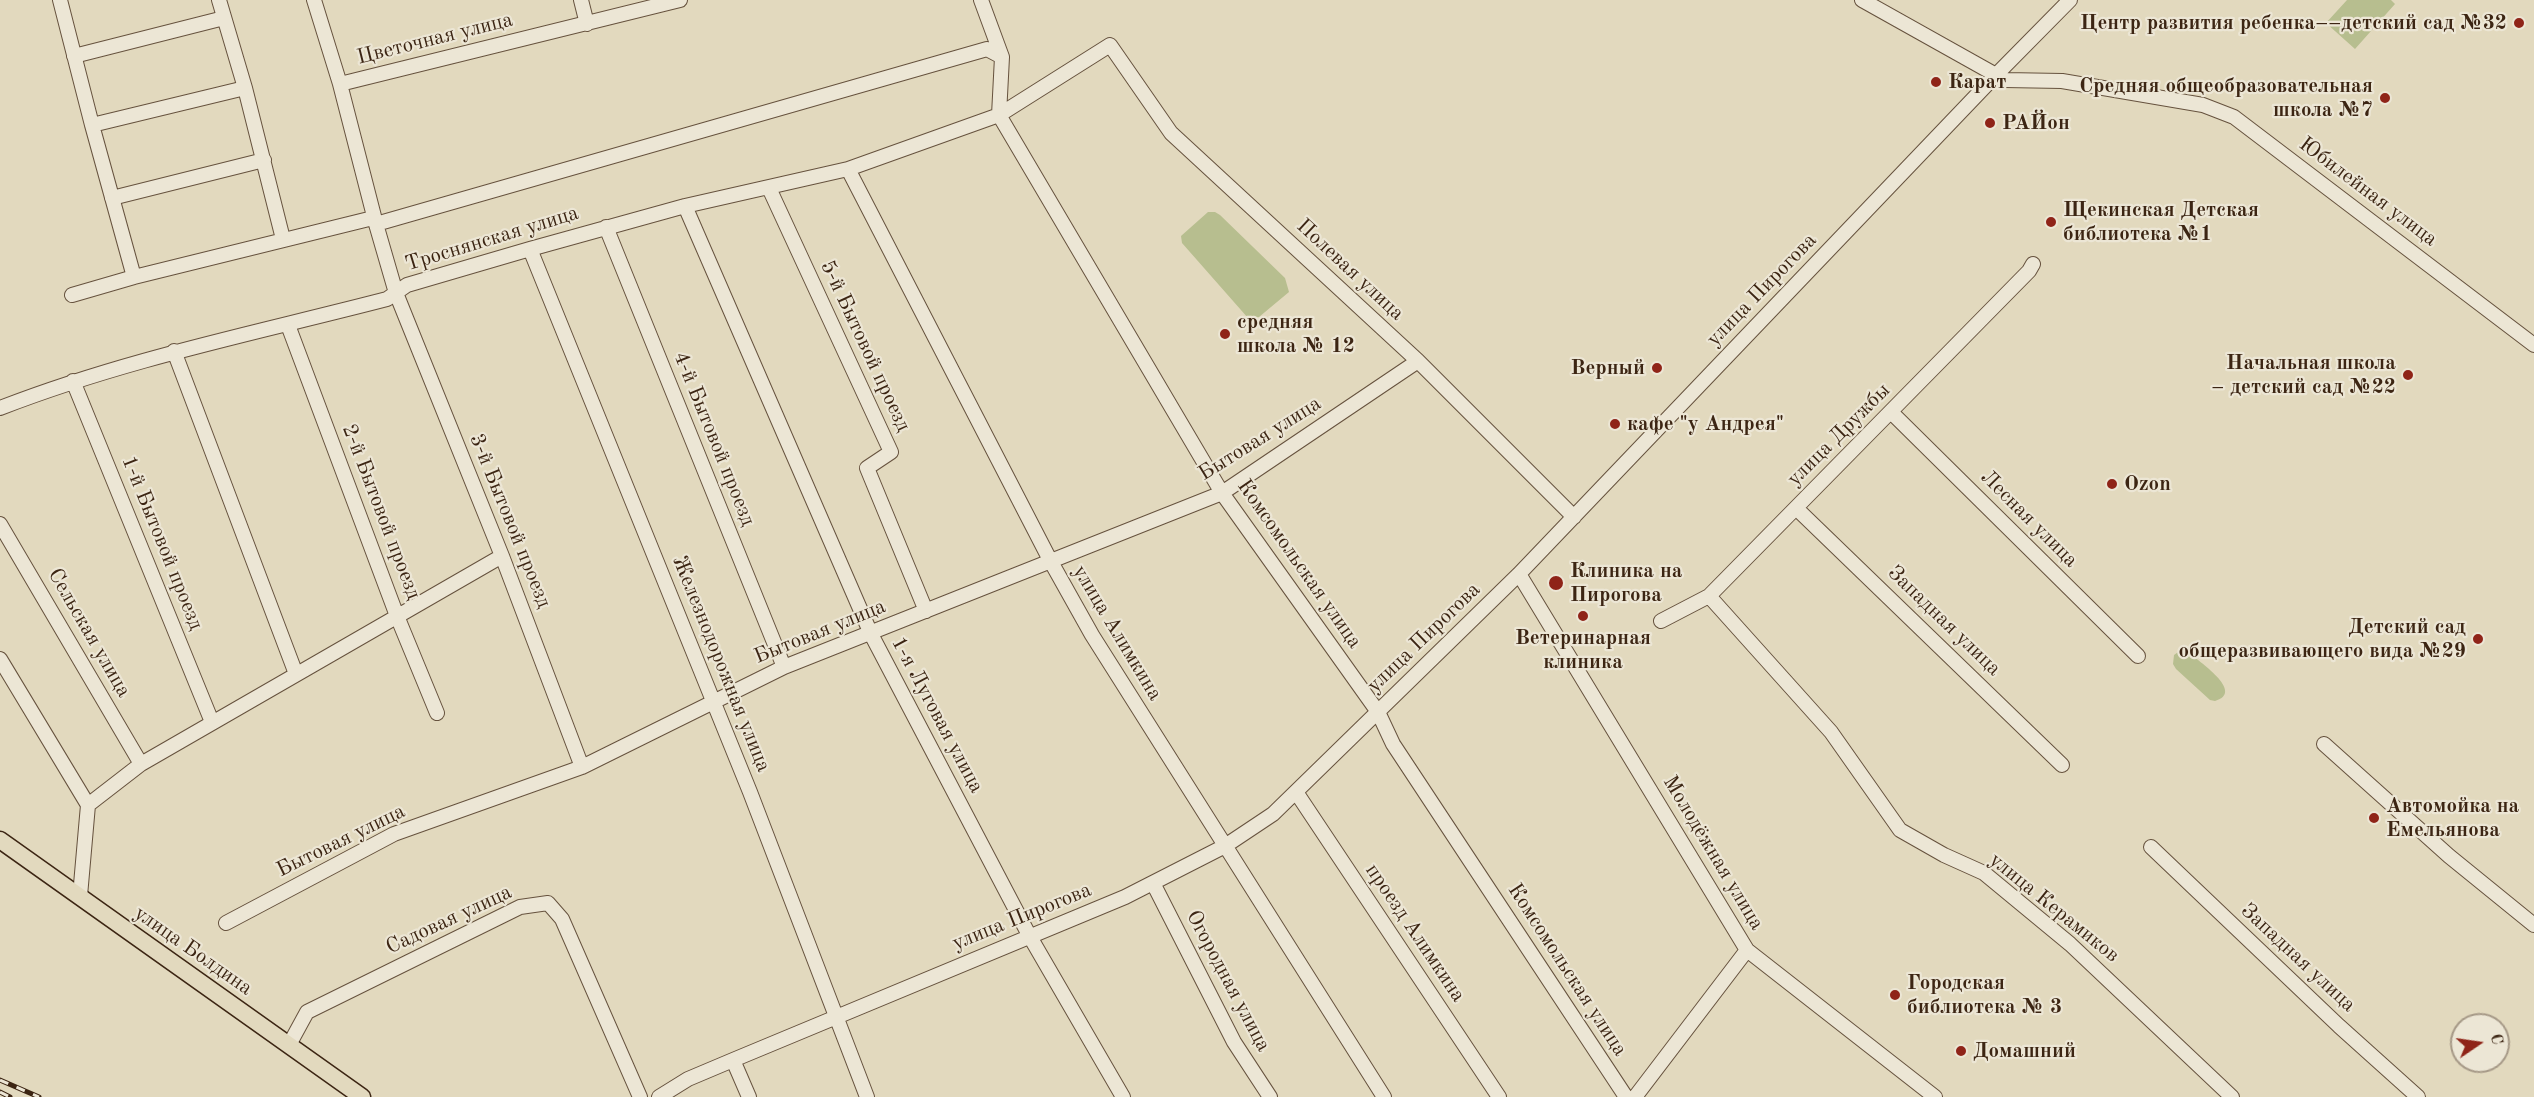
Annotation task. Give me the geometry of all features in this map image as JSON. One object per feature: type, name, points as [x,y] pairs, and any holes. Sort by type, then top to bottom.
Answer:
[{"type":"main road","name":"улица Болдина","points":[[0,840],[362,1097]]},
{"type":"street","points":[[60,0],[134,277]]},
{"type":"street","points":[[219,0],[245,87],[283,239]]},
{"type":"street","name":"3-й Бытовой проезд","points":[[314,0],[340,84],[374,221],[396,293],[502,556],[582,767]]},
{"type":"street","points":[[580,0],[587,24]]},
{"type":"street","name":"Цветочная улица","points":[[340,84],[680,0]]},
{"type":"street","points":[[981,0],[1002,57],[999,115]]},
{"type":"street","name":"Юбилейная улица","points":[[1862,0],[2005,80],[2062,81],[2192,103],[2234,117],[2534,345]]},
{"type":"street","name":"улица Пирогова","points":[[659,1097],[688,1079],[1029,935],[1125,897],[1225,846],[1273,814],[1519,574],[2070,0]]},
{"type":"street","points":[[74,56],[224,18]]},
{"type":"street","name":"Троснянская улица","points":[[0,408],[73,381],[174,351],[387,299],[407,285],[606,227],[848,169],[999,115],[1110,45]]},
{"type":"street","name":"Полевая улица","points":[[1110,45],[1171,133],[1418,361],[1574,517]]},
{"type":"street","points":[[72,295],[283,239],[374,221],[987,49],[1002,57]]},
{"type":"street","points":[[92,125],[245,87]]},
{"type":"street","name":"Комсомольская улица","points":[[999,115],[1222,493],[1378,712],[1394,744],[1626,1097]]},
{"type":"street","points":[[112,198],[264,160]]},
{"type":"street","name":"улица Алимкина","points":[[848,169],[1050,560],[1098,645],[1384,1097]]},
{"type":"street","name":"5-й Бытовой проезд","points":[[769,188],[891,452],[867,468],[926,611]]},
{"type":"street","name":"1-я Луговая улица","points":[[686,206],[870,634],[1029,935],[1123,1097]]},
{"type":"street","name":"4-й Бытовой проезд","points":[[606,227],[784,667]]},
{"type":"street","name":"Железнодорожная улица","points":[[530,249],[750,792],[867,1097]]},
{"type":"street","name":"улица Дружбы","points":[[1661,621],[1709,596],[2029,271],[2033,264]]},
{"type":"street","name":"2-й Бытовой проезд","points":[[288,324],[397,616],[437,713]]},
{"type":"street","points":[[174,351],[296,674]]},
{"type":"street","name":"Бытовая улица","points":[[226,922],[394,834],[582,767],[784,667],[1222,493],[1418,361]]},
{"type":"street","name":"1-й Бытовой проезд","points":[[73,381],[212,722]]},
{"type":"street","name":"Лесная улица","points":[[1891,412],[2138,656]]},
{"type":"street","name":"Западная улица","points":[[1796,508],[2062,765]]},
{"type":"street","name":"Сельская улица","points":[[0,524],[141,764]]},
{"type":"street","points":[[88,805],[141,764],[502,556]]},
{"type":"street","name":"Молодёжная улица","points":[[1519,574],[1748,950],[1935,1097]]},
{"type":"street","name":"улица Керамиков","points":[[1709,596],[1831,732],[1900,830],[1944,855],[1984,873],[2070,944],[2232,1097]]},
{"type":"street","points":[[0,659],[88,805],[80,896]]},
{"type":"street","points":[[2324,744],[2449,856],[2534,925]]},
{"type":"street","name":"проезд Алимкина","points":[[1296,792],[1499,1097]]},
{"type":"street","name":"Западная улица","points":[[2151,847],[2339,1026],[2418,1097]]},
{"type":"street","name":"Огородная улица","points":[[1153,883],[1234,1042],[1270,1097]]},
{"type":"street","name":"Садовая улица","points":[[289,1045],[307,1012],[520,907],[548,903],[562,920],[640,1097]]},
{"type":"street","points":[[1635,1097],[1748,950]]},
{"type":"street","points":[[733,1060],[749,1097]]},
{"type":"green space","points":[[2347,0],[2391,0],[2395,4],[2355,49],[2326,23]]},
{"type":"green space","points":[[1208,212],[1220,215],[1285,278],[1289,292],[1259,317],[1248,318],[1182,243],[1181,236]]},
{"type":"green space","points":[[2181,650],[2188,652],[2217,677],[2223,684],[2225,691],[2223,697],[2215,701],[2210,700],[2176,669],[2173,664],[2174,655]]},
{"type":"railway","points":[[0,1080],[39,1097]]},
{"type":"railway","points":[[0,1092],[10,1097]]},
{"type":"place","name":"Центр развития ребенка––детский сад №32","points":[[2519,23]]},
{"type":"place","name":"Карат","points":[[1936,82]]},
{"type":"place","name":"Средняя общеобразовательная школа №7","points":[[2385,98]]},
{"type":"place","name":"РАЙон","points":[[1990,123]]},
{"type":"place","name":"Щекинская Детская библиотека №1","points":[[2051,222]]},
{"type":"place","name":"средняя школа № 12","points":[[1225,334]]},
{"type":"place","name":"Верный","points":[[1657,368]]},
{"type":"place","name":"Начальная школа – детский сад №22","points":[[2408,375]]},
{"type":"place","name":"кафе \"у Андрея\"","points":[[1615,424]]},
{"type":"place","name":"Ozon","points":[[2112,484]]},
{"type":"place","name":"Клиника на Пирогова","points":[[1556,583]]},
{"type":"place","name":"Ветеринарная клиника","points":[[1583,616]]},
{"type":"place","name":"Детский сад общеразвивающего вида №29","points":[[2478,639]]},
{"type":"place","name":"Автомойка на Емельянова","points":[[2374,818]]},
{"type":"place","name":"Городская библиотека № 3","points":[[1895,995]]},
{"type":"place","name":"Домашний","points":[[1961,1051]]}]
